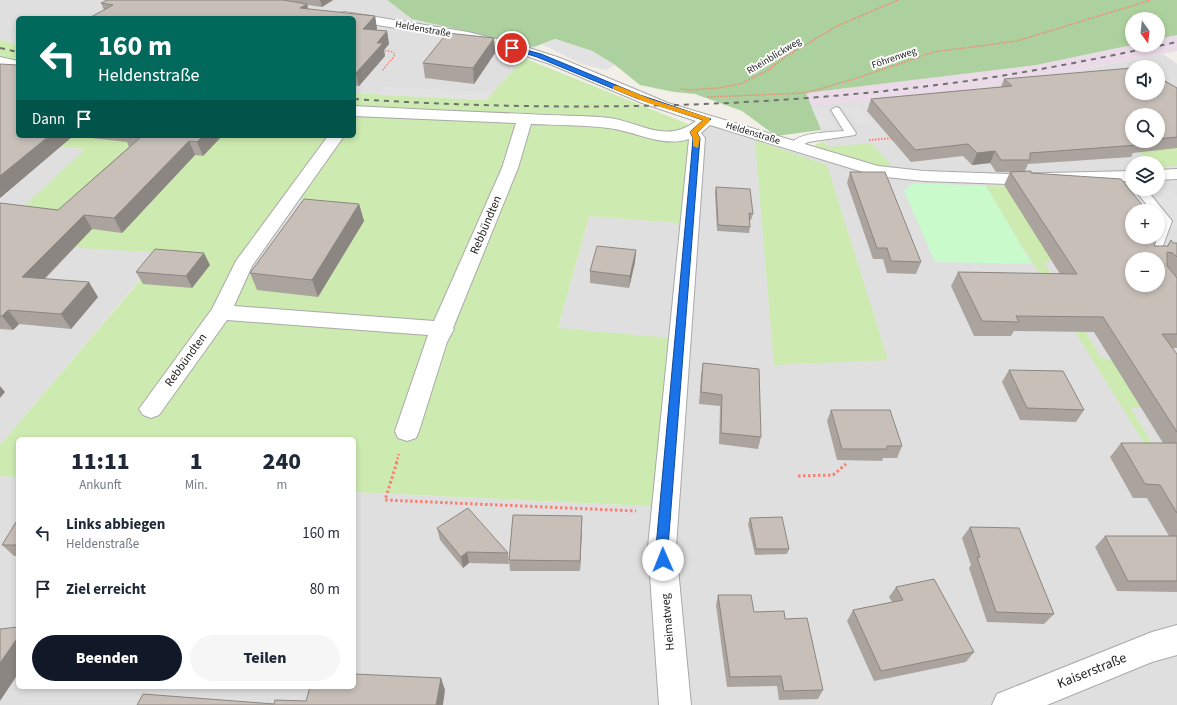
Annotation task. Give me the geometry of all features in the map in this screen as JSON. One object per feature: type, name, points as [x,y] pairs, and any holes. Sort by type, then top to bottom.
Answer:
[{"type":"street","name":"Heldenstraße","points":[[331,14],[343,16]]},
{"type":"street","name":"Heldenstraße","points":[[356,18],[478,38],[539,55],[638,97],[700,126],[793,146],[855,166],[876,171],[895,174],[1008,179],[1125,177]]},
{"type":"street","points":[[0,61],[16,65]]},
{"type":"street","points":[[356,111],[608,123],[667,138],[684,136],[700,126]]},
{"type":"street","name":"Rebbündten","points":[[407,431],[436,342],[443,329],[510,168],[525,119]]},
{"type":"street","name":"Heimatweg","points":[[675,705],[662,547],[697,138],[700,126]]},
{"type":"street","name":"Rebbündten","points":[[151,409],[222,312],[243,265],[335,138]]},
{"type":"street","points":[[222,312],[443,329]]},
{"type":"street","name":"Kaiserstraße","points":[[1008,705],[1152,647],[1177,640]]},
{"type":"lane","points":[[793,146],[805,139],[851,134],[836,110]]},
{"type":"lane","points":[[1146,196],[1152,204]]},
{"type":"path","name":"Rheinblickweg","points":[[675,88],[689,90],[718,88],[740,84],[766,71],[785,57],[836,26],[898,0]]},
{"type":"path","name":"Föhrenweg","points":[[702,98],[805,93],[854,79],[934,52],[1017,41],[1151,0]]},
{"type":"path","points":[[380,50],[393,52],[395,55],[382,71]]},
{"type":"path","points":[[851,134],[870,140],[901,137]]},
{"type":"path","points":[[407,431],[386,500],[665,513]]},
{"type":"path","points":[[798,476],[833,475],[846,464]]},
{"type":"shaded area","points":[[0,0],[387,0],[412,19],[534,47],[486,100],[356,93],[356,16],[16,16],[16,44],[0,40]]},
{"type":"shaded area","points":[[1177,35],[1177,51],[1048,76],[959,91],[811,106],[805,93],[1036,65],[1125,46],[1125,52],[1165,52],[1165,38]]},
{"type":"shaded area","points":[[555,39],[592,51],[615,65],[606,70],[581,64],[542,44]]},
{"type":"shaded area","points":[[1163,54],[1177,64],[1177,705],[0,705],[0,476],[16,477],[16,689],[356,689],[356,492],[666,507],[558,328],[589,216],[690,224],[696,146],[708,119],[834,159],[827,146],[811,106],[959,91],[1125,61],[1125,100],[1165,100],[1165,60],[1132,60]]},
{"type":"shaded area","points":[[384,87],[491,92],[486,100],[380,95]]},
{"type":"shaded area","points":[[858,106],[873,124],[858,125],[843,108]]},
{"type":"shaded area","points":[[825,107],[837,129],[822,129],[812,109]]},
{"type":"shaded area","points":[[0,142],[86,149],[0,229]]},
{"type":"shaded area","points":[[1165,190],[1172,190],[1177,196],[1177,227],[1165,226],[1165,204],[1130,204],[1128,196],[1165,196]]},
{"type":"shaded area","points":[[299,199],[318,201],[266,277],[245,276]]},
{"type":"shaded area","points":[[0,243],[163,252],[0,445]]},
{"type":"green space","points":[[387,0],[1177,0],[1177,35],[1165,38],[1165,12],[1125,12],[1125,46],[1036,65],[806,93],[821,130],[776,136],[742,111],[695,94],[674,92],[640,85],[615,65],[592,51],[555,39],[534,47],[412,19]]},
{"type":"green space","points":[[0,40],[16,44],[16,138],[356,138],[356,93],[486,100],[524,58],[688,124],[696,146],[690,224],[589,216],[558,328],[680,339],[666,507],[356,492],[356,437],[16,437],[16,477],[0,476],[0,445],[163,253],[0,243],[0,229],[85,149],[0,142]]},
{"type":"green space","points":[[1177,133],[1177,166],[1165,167],[1165,156],[1143,156],[1139,152],[1155,150],[1156,148],[1165,148],[1165,138]]},
{"type":"green space","points":[[755,140],[827,165],[888,360],[774,365]]},
{"type":"green space","points":[[823,141],[829,147],[871,143],[890,164],[890,168],[875,167],[816,147],[815,145]]},
{"type":"green space","points":[[914,183],[986,186],[1032,264],[935,262],[904,191]]},
{"type":"green space","points":[[986,186],[1042,187],[1013,199],[1036,236],[1077,237],[1049,256],[1052,262],[1044,262],[1101,358],[1111,360],[1119,372],[1168,372],[1142,408],[1130,407],[1154,447],[1146,446]]},
{"type":"building","points":[[107,0],[283,0],[307,4],[300,8],[375,16],[363,29],[387,31],[377,43],[383,43],[356,73],[356,16],[93,16],[113,5],[101,3]]},
{"type":"building","points":[[447,33],[494,38],[473,68],[423,63]]},
{"type":"building","points":[[0,64],[16,65],[16,138],[47,138],[0,176]]},
{"type":"building","points":[[1125,69],[1125,100],[1165,100],[1165,81],[1177,88],[1177,137],[1165,138],[1165,108],[1125,108],[1125,146],[1030,153],[1030,160],[1001,160],[995,151],[977,153],[968,144],[915,150],[871,99],[1012,86],[1004,79]]},
{"type":"building","points":[[140,138],[201,138],[197,142],[189,141],[114,218],[84,215],[22,277],[89,282],[61,314],[8,310],[0,316],[0,203],[58,210]]},
{"type":"building","points":[[1031,171],[1031,173],[1121,179],[1125,184],[1125,196],[1135,196],[1141,204],[1125,204],[1125,244],[1155,244],[1154,246],[1168,246],[1171,240],[1173,243],[1177,243],[1177,257],[1173,253],[1167,252],[1167,266],[1177,278],[1177,334],[1162,334],[1177,354],[1177,432],[1103,317],[1016,316],[1019,322],[982,321],[958,272],[1077,274],[1010,172]]},
{"type":"building","points":[[850,172],[885,172],[921,262],[891,261],[887,248],[877,248]]},
{"type":"building","points":[[716,187],[750,189],[753,214],[749,213],[750,227],[718,225]]},
{"type":"building","points":[[304,199],[359,204],[312,280],[250,273]]},
{"type":"building","points":[[597,246],[636,250],[630,276],[590,271]]},
{"type":"building","points":[[155,249],[204,253],[186,276],[136,272]]},
{"type":"building","points":[[703,363],[759,369],[761,437],[721,433],[722,395],[701,392]]},
{"type":"building","points":[[1009,370],[1063,371],[1084,410],[1027,408]]},
{"type":"building","points":[[831,410],[890,410],[902,446],[887,446],[887,449],[842,449]]},
{"type":"building","points":[[1121,443],[1177,443],[1177,513],[1160,485],[1145,484]]},
{"type":"building","points":[[468,508],[508,553],[467,552],[461,557],[437,528]]},
{"type":"building","points":[[513,515],[582,516],[580,561],[509,560]]},
{"type":"building","points":[[782,517],[789,549],[756,549],[750,518]]},
{"type":"building","points":[[16,522],[16,545],[2,545]]},
{"type":"building","points":[[970,527],[1019,528],[1054,614],[996,612],[977,557],[980,557]]},
{"type":"building","points":[[1105,536],[1177,536],[1177,581],[1128,581]]},
{"type":"building","points":[[934,579],[974,652],[881,671],[853,610],[903,600],[896,587]]},
{"type":"building","points":[[718,595],[751,595],[754,612],[784,611],[785,619],[807,618],[823,690],[784,691],[781,676],[730,677]]},
{"type":"building","points":[[16,627],[16,640],[0,663],[0,629]]},
{"type":"building","points":[[356,674],[441,678],[436,705],[137,705],[143,694],[274,704],[275,700],[306,701],[309,689],[356,689]]},
{"type":"railway","points":[[356,99],[506,106],[657,106],[809,98],[885,91],[1015,74],[1177,42]]},
{"type":"railway","points":[[0,48],[16,52]]},
{"type":"slow traffic","points":[[616,87],[663,106],[708,119],[693,132],[697,138],[696,146]]},
{"type":"route","points":[[512,48],[539,55],[638,97],[708,119],[693,132],[697,138],[662,547],[663,560]]}]
